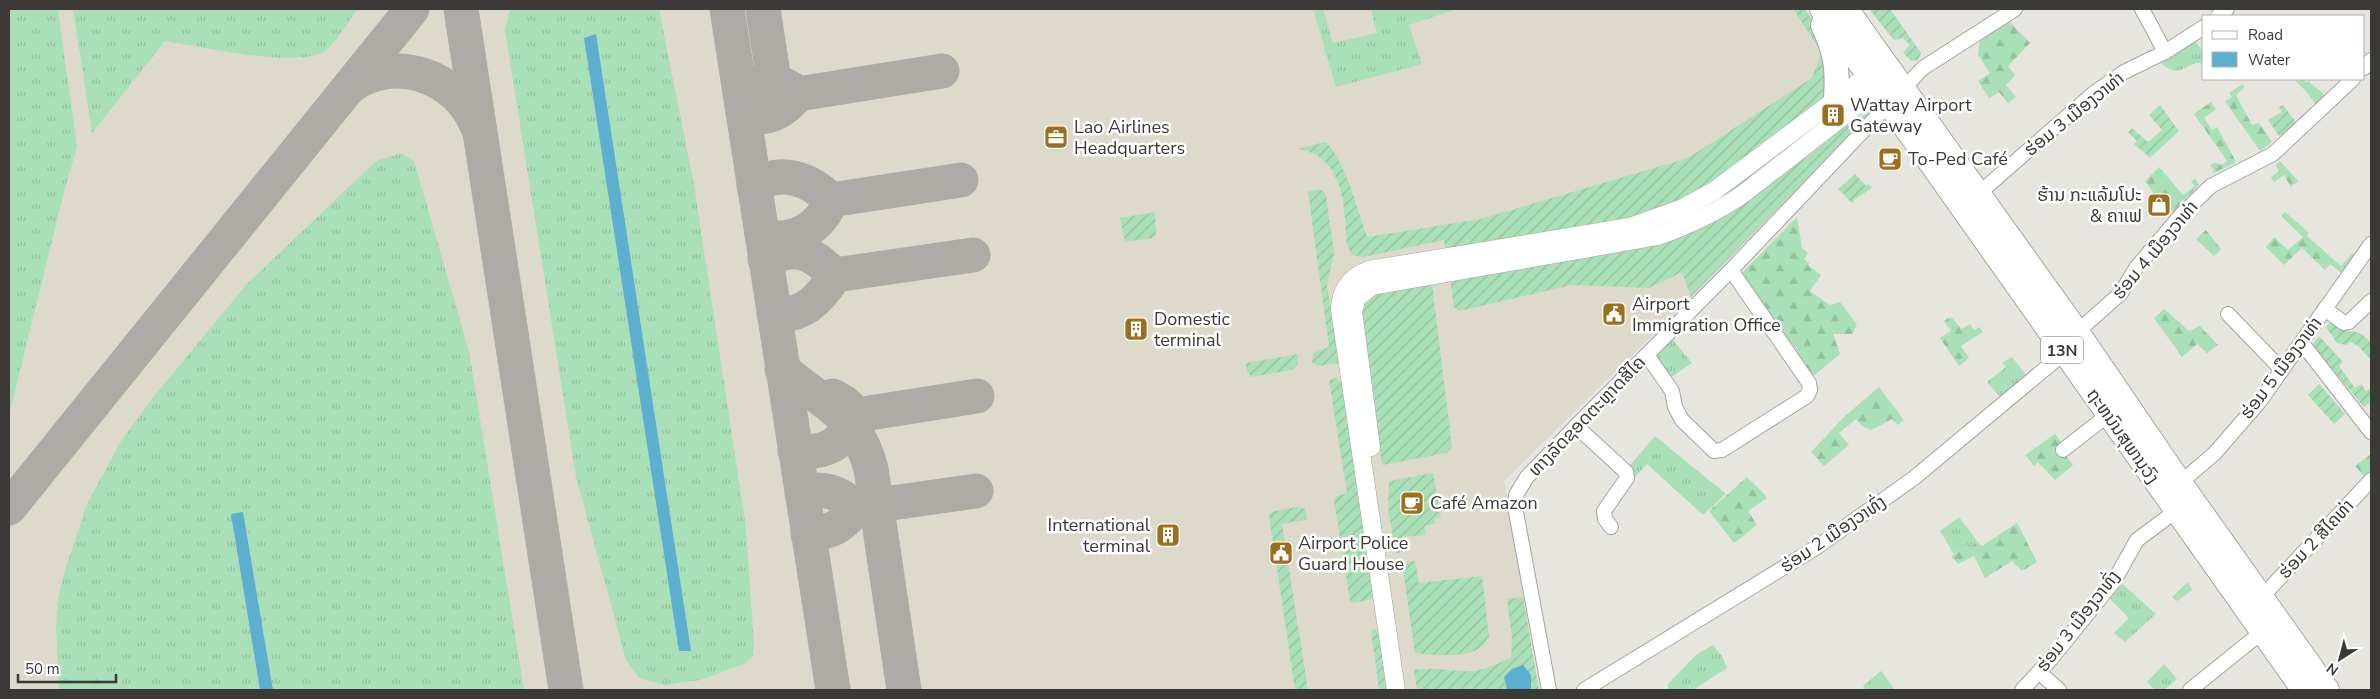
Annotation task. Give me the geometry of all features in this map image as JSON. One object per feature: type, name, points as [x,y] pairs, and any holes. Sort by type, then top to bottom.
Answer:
[{"type":"highway","points":[[1813,9],[1833,46],[1837,80],[1836,98]]},
{"type":"highway","name":"ຖະຫນົນສຸພານຸວົງ","points":[[1822,9],[1887,83],[1977,195],[2077,332],[2180,483],[2327,690]]},
{"type":"highway","name":"ຖະຫນົນສຸພານຸວົງ","points":[[1846,9],[1887,83],[2064,353],[2304,690]]},
{"type":"street","name":"ທາງລັດຊອດຕະຫຼາດສີໄຄ","points":[[1549,690],[1516,512],[1516,495],[1528,477],[1731,270],[1887,83],[1923,68],[2015,9]]},
{"type":"street","points":[[2142,9],[2165,52]]},
{"type":"street","name":"ຮ່ອມ 3 ເມືອງວາທ່າ","points":[[1977,195],[2094,94],[2124,72],[2165,52],[2202,28]]},
{"type":"street","name":"ຮ່ອມ 4 ເມືອງວາທ່າ","points":[[2077,332],[2121,293],[2136,268],[2174,222],[2211,186],[2273,154],[2351,80]]},
{"type":"street","points":[[1622,235],[1683,208],[1714,191],[1836,98],[1887,83]]},
{"type":"street","points":[[1396,690],[1346,367],[1340,301],[1345,288],[1361,272],[1436,267],[1622,235],[1658,236],[1692,224],[1742,194],[1887,83]]},
{"type":"street","points":[[1732,178],[1742,194]]},
{"type":"street","name":"ຮ່ອມ 5 ເມືອງວາທ່າ","points":[[2180,483],[2215,453],[2260,401],[2371,244]]},
{"type":"street","points":[[1406,690],[1392,612],[1353,311],[1357,298],[1372,286],[1436,267]]},
{"type":"street","points":[[1646,355],[1672,391],[1675,407],[1682,420],[1714,451],[1722,450],[1806,396],[1810,390],[1809,383],[1731,270]]},
{"type":"street","points":[[2325,309],[2344,323],[2349,322],[2371,301]]},
{"type":"street","points":[[2228,314],[2282,370]]},
{"type":"street","points":[[2302,342],[2371,432]]},
{"type":"street","name":"ຮ່ອມ 2 ເມືອງວາທົ່ງ","points":[[1584,690],[1817,547],[1914,478],[2064,353]]},
{"type":"street","points":[[2064,450],[2108,416]]},
{"type":"street","points":[[1576,426],[1626,472],[1627,478],[1604,511],[1605,519],[1611,527]]},
{"type":"street","name":"ຮ່ອມ 2 ສີໄຄທ່າ","points":[[2261,598],[2371,480]]},
{"type":"street","name":"ຮ່ອມ 3 ເມືອງວາທົ່ງ","points":[[2022,690],[2114,580],[2137,540],[2176,511]]},
{"type":"street","points":[[2190,690],[2262,632]]},
{"type":"street","points":[[2039,672],[2059,690]]},
{"type":"shaded area","points":[[9,9],[1793,9],[1819,48],[1820,56],[1813,78],[1820,89],[1849,126],[1868,112],[1872,116],[1836,149],[1658,330],[1504,481],[1539,690],[9,690]]},
{"type":"green space","points":[[9,9],[58,9],[77,147],[65,188],[9,416]]},
{"type":"green space","points":[[73,9],[358,9],[329,48],[312,56],[293,58],[247,55],[165,41],[92,133]]},
{"type":"green space","points":[[510,9],[659,9],[694,185],[746,528],[754,645],[753,656],[744,664],[700,680],[664,685],[639,678],[626,660],[576,477],[505,30]]},
{"type":"green space","points":[[1313,9],[1323,9],[1333,43],[1377,33],[1371,9],[1457,9],[1409,25],[1422,64],[1336,87]]},
{"type":"green space","points":[[1793,9],[1805,9],[1818,28],[1827,58],[1826,96],[1849,126],[1868,112],[1872,116],[1836,149],[1691,297],[1682,272],[1649,288],[1572,285],[1459,311],[1454,307],[1444,240],[1363,257],[1352,255],[1347,245],[1343,200],[1333,173],[1325,162],[1313,154],[1298,149],[1325,142],[1332,149],[1350,185],[1367,237],[1481,219],[1688,158],[1812,78],[1820,56],[1819,48]]},
{"type":"green space","points":[[1869,9],[1890,9],[1921,53],[1918,60],[1911,61],[1903,52],[1910,45],[1903,38],[1894,40]]},
{"type":"green space","points":[[2010,22],[2030,43],[2008,66],[2015,75],[2006,85],[2016,97],[2008,103],[1999,92],[1989,98],[1978,81],[1990,73],[1978,55],[1980,40]]},
{"type":"green space","points":[[2195,40],[2202,51],[2202,64],[2193,64],[2180,70],[2174,70],[2161,63]]},
{"type":"green space","points":[[2304,80],[2306,83],[2308,81],[2324,94],[2321,103],[2316,105],[2306,91],[2295,81]]},
{"type":"green space","points":[[2243,84],[2244,88],[2236,95],[2252,125],[2259,123],[2272,142],[2260,151],[2225,101],[2232,97],[2229,93]]},
{"type":"green space","points":[[2211,102],[2216,109],[2204,118],[2212,130],[2217,127],[2235,163],[2211,174],[2214,170],[2210,165],[2215,163],[2222,165],[2227,161],[2194,114]]},
{"type":"green space","points":[[2160,105],[2179,131],[2150,158],[2134,144],[2137,141],[2128,132],[2132,128],[2148,142],[2162,130],[2149,115]]},
{"type":"green space","points":[[2283,105],[2298,125],[2279,136],[2268,120],[2282,112],[2279,107]]},
{"type":"green space","points":[[401,153],[414,161],[469,351],[524,690],[59,690],[56,626],[58,599],[65,570],[87,504],[121,441],[150,401],[246,285],[376,161]]},
{"type":"green space","points":[[2280,161],[2298,181],[2291,187],[2284,175],[2274,182],[2271,177],[2279,171],[2276,165]]},
{"type":"green space","points":[[2159,167],[2183,195],[2195,186],[2191,182],[2195,178],[2199,185],[2173,212],[2157,197],[2145,181]]},
{"type":"green space","points":[[1855,174],[1866,186],[1868,184],[1872,188],[1854,200],[1853,204],[1838,189]]},
{"type":"green space","points":[[1318,189],[1323,191],[1326,196],[1334,253],[1327,286],[1340,363],[1318,366],[1312,362],[1313,353],[1329,347],[1308,192]]},
{"type":"green space","points":[[1155,212],[1156,235],[1153,238],[1125,242],[1120,218]]},
{"type":"green space","points":[[2285,212],[2309,233],[2307,236],[2341,266],[2353,253],[2356,256],[2344,275],[2330,264],[2325,270],[2302,248],[2284,265],[2266,247],[2274,237],[2288,250],[2303,237],[2281,216]]},
{"type":"green space","points":[[1797,217],[1802,248],[1808,253],[1804,259],[1809,263],[1808,265],[1821,275],[1810,291],[1830,305],[1840,302],[1857,325],[1852,334],[1833,334],[1840,354],[1812,377],[1795,347],[1772,322],[1738,277]]},
{"type":"green space","points":[[2206,230],[2221,249],[2214,256],[2196,239]]},
{"type":"green space","points":[[1432,284],[1452,447],[1447,453],[1382,465],[1361,317],[1364,306],[1374,295]]},
{"type":"green space","points":[[2164,309],[2189,331],[2200,326],[2218,345],[2207,353],[2197,344],[2182,357],[2154,318]]},
{"type":"green space","points":[[1952,318],[1961,329],[1970,324],[1974,330],[1979,327],[1983,332],[1961,346],[1969,358],[1959,366],[1940,338],[1951,331],[1944,321]]},
{"type":"green space","points":[[2331,321],[2344,330],[2361,334],[2371,342],[2371,360],[2358,346],[2351,342],[2346,345],[2337,343],[2326,327]]},
{"type":"green space","points":[[2319,336],[2343,362],[2339,366],[2355,388],[2361,384],[2366,391],[2371,388],[2371,402],[2364,407],[2312,345]]},
{"type":"green space","points":[[1672,339],[1692,363],[1663,383],[1649,361]]},
{"type":"green space","points":[[1298,354],[1298,364],[1292,370],[1252,377],[1247,371],[1246,363]]},
{"type":"green space","points":[[2012,357],[2027,376],[2005,402],[1987,382],[2006,367],[2002,363]]},
{"type":"green space","points":[[1336,378],[1343,384],[1376,598],[1353,603],[1350,601],[1334,500],[1336,496],[1347,493],[1329,380]]},
{"type":"green space","points":[[2319,384],[2345,414],[2334,424],[2308,395]]},
{"type":"green space","points":[[1879,387],[1904,420],[1898,425],[1892,419],[1871,430],[1862,426],[1856,419],[1839,433],[1849,445],[1824,466],[1811,452],[1845,416]]},
{"type":"green space","points":[[2055,434],[2069,452],[2065,455],[2073,465],[2055,480],[2038,462],[2034,466],[2025,455]]},
{"type":"green space","points":[[1655,436],[1726,494],[1703,515],[1647,464],[1635,477],[1627,469]]},
{"type":"green space","points":[[2371,454],[2371,477],[2368,480],[2355,466]]},
{"type":"green space","points":[[1433,473],[1441,517],[1434,519],[1435,524],[1425,526],[1426,535],[1403,537],[1405,552],[1396,553],[1388,508],[1389,481]]},
{"type":"green space","points":[[1747,477],[1765,495],[1776,511],[1767,498],[1748,511],[1757,525],[1734,543],[1709,511]]},
{"type":"green space","points":[[1296,507],[1305,509],[1307,517],[1305,520],[1282,524],[1308,690],[1295,690],[1269,515],[1271,512]]},
{"type":"green space","points":[[1959,517],[1978,542],[1954,554],[1940,531]]},
{"type":"green space","points":[[2017,523],[2037,562],[2022,571],[2012,561],[1985,578],[1974,556],[1958,564],[1951,556],[1978,542],[1982,546]]},
{"type":"green space","points":[[1415,561],[1419,583],[1482,576],[1489,636],[1482,646],[1468,653],[1459,654],[1415,653],[1402,563]]},
{"type":"green space","points":[[2118,580],[2156,614],[2125,642],[2114,633],[2129,618],[2106,595]]},
{"type":"green space","points":[[2188,582],[2192,590],[2177,601],[2172,597]]},
{"type":"green space","points":[[1523,597],[1539,690],[1531,690],[1531,675],[1504,677],[1507,690],[1417,690],[1414,670],[1475,671],[1511,657],[1512,638],[1507,599]]},
{"type":"green space","points":[[1380,629],[1389,690],[1379,690],[1371,630]]},
{"type":"green space","points":[[1713,645],[1722,656],[1727,668],[1693,690],[1669,690],[1667,685],[1697,654]]},
{"type":"green space","points":[[2164,664],[2177,679],[2164,690],[2155,690],[2147,682]]},
{"type":"green space","points":[[1881,671],[1895,690],[1866,690],[1863,686]]},
{"type":"water","points":[[596,34],[691,651],[679,651],[584,38]]},
{"type":"water","points":[[243,512],[273,690],[260,690],[231,514]]},
{"type":"water","points":[[1523,665],[1531,675],[1531,690],[1507,690],[1504,677],[1512,669]]},
{"type":"taxiway","points":[[9,508],[412,9]]},
{"type":"taxiway","points":[[461,9],[566,690]]},
{"type":"taxiway","points":[[727,9],[833,690]]},
{"type":"taxiway","points":[[763,9],[774,81]]},
{"type":"taxiway","points":[[351,86],[368,76],[386,72],[405,71],[423,75],[440,83],[455,94],[468,109],[477,126]]},
{"type":"taxiway","points":[[740,92],[755,85],[770,82],[784,85],[798,94],[942,71]]},
{"type":"taxiway","points":[[743,113],[759,117],[774,114],[787,106],[798,94]]},
{"type":"taxiway","points":[[754,186],[774,178],[795,178],[814,186],[831,200],[961,180]]},
{"type":"taxiway","points":[[762,235],[784,238],[804,232],[820,219],[831,200]]},
{"type":"taxiway","points":[[765,259],[787,253],[803,253],[818,261],[835,275],[973,255]]},
{"type":"taxiway","points":[[774,313],[784,314],[802,310],[817,299],[835,275]]},
{"type":"taxiway","points":[[782,369],[836,410],[847,421],[865,449],[871,469],[904,690]]},
{"type":"taxiway","points":[[833,396],[845,403],[857,415],[977,396]]},
{"type":"taxiway","points":[[795,451],[816,451],[833,445],[846,433],[857,415]]},
{"type":"taxiway","points":[[802,493],[825,490],[838,494],[856,508],[976,491]]},
{"type":"taxiway","points":[[808,534],[823,532],[836,527],[846,520],[856,508]]},
{"type":"place","name":"Wattay Airport Gateway","points":[[1833,115]]},
{"type":"place","name":"Lao Airlines Headquarters","points":[[1056,137]]},
{"type":"place","name":"To-Ped Café","points":[[1890,159]]},
{"type":"place","name":"ຮ້ານ ກະແລ້ມໂປະ & ຄາເຟ","points":[[2159,205]]},
{"type":"place","name":"Airport Immigration Office","points":[[1614,314]]},
{"type":"place","name":"Domestic terminal","points":[[1136,329]]},
{"type":"place","name":"Café Amazon","points":[[1412,503]]},
{"type":"place","name":"International terminal","points":[[1168,535]]},
{"type":"place","name":"Airport Police Guard House","points":[[1281,553]]}]
